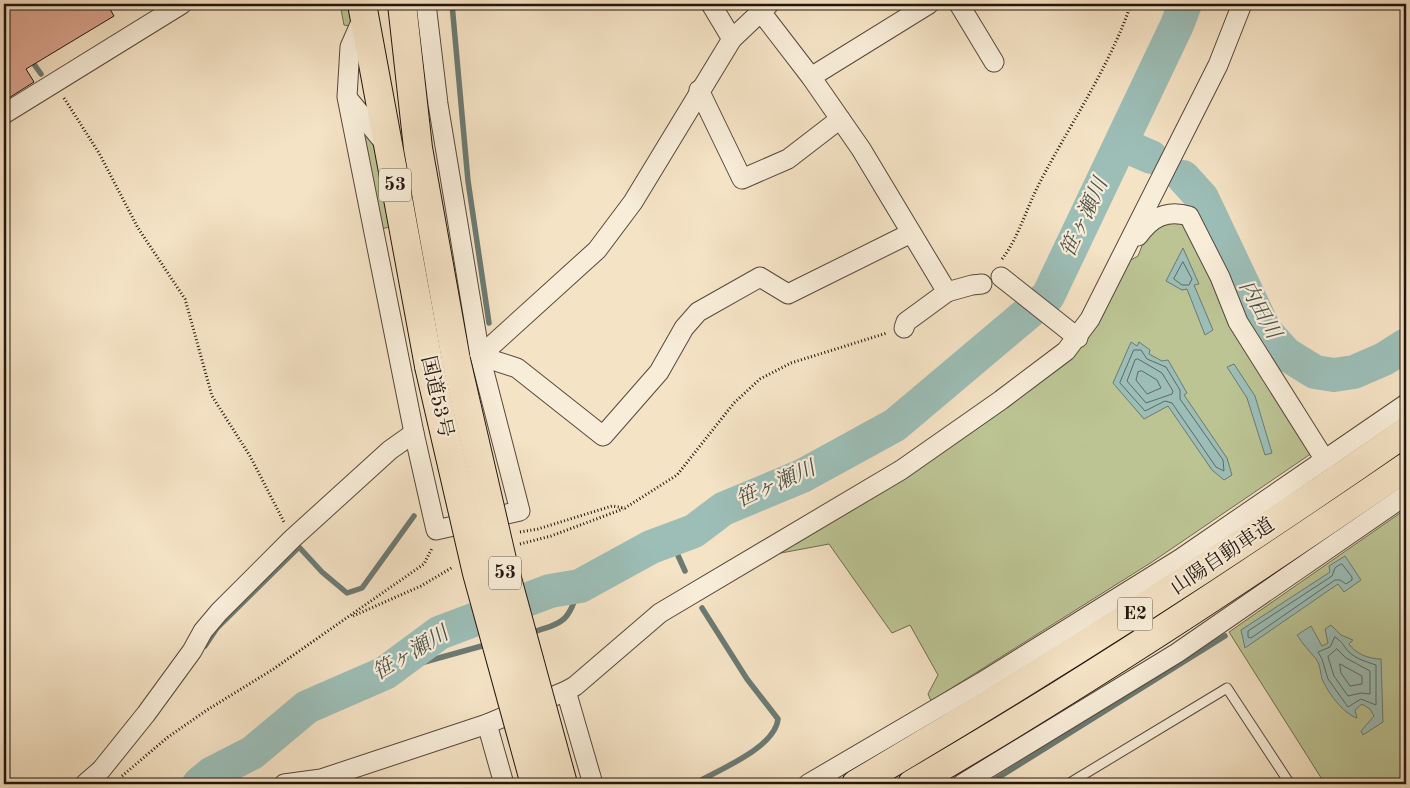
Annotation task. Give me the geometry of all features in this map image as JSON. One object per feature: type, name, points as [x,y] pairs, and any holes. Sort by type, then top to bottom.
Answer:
[{"type":"highway","name":"国道53号","points":[[402,4],[418,148],[468,358],[503,564],[563,784]]},
{"type":"highway","name":"国道53号","points":[[363,9],[429,366],[477,573],[535,784]]},
{"type":"highway","name":"山陽自動車道","points":[[856,784],[1102,636],[1249,540],[1406,432]]},
{"type":"highway","name":"山陽自動車道","points":[[912,784],[992,738],[1222,591],[1406,467]]},
{"type":"street","points":[[4,114],[182,4]]},
{"type":"street","points":[[363,9],[350,47],[348,97],[414,432],[436,530],[520,511],[468,358],[426,4]]},
{"type":"street","points":[[711,4],[732,39]]},
{"type":"street","points":[[811,77],[930,4]]},
{"type":"street","points":[[958,4],[994,62]]},
{"type":"street","points":[[284,784],[322,779],[487,724],[566,691],[575,686],[660,613],[901,470],[1054,362],[1090,319],[1218,65],[1242,4]]},
{"type":"street","points":[[468,358],[597,250],[633,202],[699,90],[732,39],[765,8],[860,149],[947,292]]},
{"type":"street","points":[[699,90],[742,179],[788,159],[840,120]]},
{"type":"street","points":[[348,97],[388,148]]},
{"type":"street","points":[[1129,239],[1135,240],[1146,224],[1168,212],[1189,216],[1220,277],[1238,322],[1325,460]]},
{"type":"street","points":[[468,358],[517,368],[603,436],[659,372],[684,328],[698,312],[760,277],[788,294],[911,233]]},
{"type":"street","points":[[1001,277],[1076,335]]},
{"type":"street","points":[[904,328],[906,322],[947,292],[982,284]]},
{"type":"street","points":[[808,784],[982,682],[1180,559],[1406,404]]},
{"type":"street","points":[[85,784],[101,770],[146,714],[214,618],[292,540],[390,450],[414,432]]},
{"type":"street","points":[[962,784],[1177,653],[1406,495]]},
{"type":"street","points":[[566,691],[593,784]]},
{"type":"street","points":[[487,724],[504,784]]},
{"type":"lane","points":[[1068,784],[1226,688],[1290,784]]},
{"type":"path","points":[[982,284],[1011,248],[1039,184],[1084,105],[1131,4]]},
{"type":"path","points":[[54,82],[99,153],[138,228],[185,299],[212,396],[250,456],[292,540]]},
{"type":"path","points":[[515,546],[551,536],[624,508],[677,475],[734,403],[760,379],[791,363],[904,328]]},
{"type":"path","points":[[519,532],[538,529],[612,506],[624,508]]},
{"type":"path","points":[[119,778],[191,721],[272,670],[424,564],[430,556],[431,548],[440,546]]},
{"type":"path","points":[[345,620],[421,586],[458,564]]},
{"type":"green space","points":[[340,4],[352,4],[354,10],[350,26],[344,25]]},
{"type":"green space","points":[[358,121],[374,143],[389,227],[377,230]]},
{"type":"green space","points":[[1187,221],[1312,453],[1152,562],[931,701],[928,694],[938,675],[910,625],[892,633],[829,544],[765,556],[849,512],[1064,361],[1122,265],[1138,256],[1147,233],[1159,222]]},
{"type":"green space","points":[[1406,509],[1406,784],[1325,784],[1229,632]]},
{"type":"water","points":[[1183,248],[1199,284],[1194,285],[1213,330],[1205,335],[1187,289],[1182,290],[1166,281]]},
{"type":"water","points":[[1131,342],[1137,346],[1139,342],[1150,350],[1149,354],[1162,361],[1168,360],[1187,393],[1184,395],[1227,458],[1232,475],[1224,480],[1212,470],[1168,406],[1144,419],[1113,383]]},
{"type":"water","points":[[1234,364],[1255,396],[1272,453],[1265,455],[1247,398],[1227,367]]},
{"type":"water","points":[[1345,556],[1361,580],[1344,592],[1338,584],[1245,648],[1241,630],[1330,572],[1329,566]]},
{"type":"water","points":[[1331,625],[1341,635],[1353,640],[1349,644],[1359,653],[1367,657],[1381,659],[1383,722],[1363,735],[1361,731],[1374,716],[1370,709],[1362,704],[1355,710],[1357,718],[1342,708],[1322,679],[1318,661],[1297,635],[1311,626],[1322,646],[1328,643],[1325,629]]},
{"type":"building","points":[[4,4],[107,4],[114,16],[26,69],[34,82],[4,101]]},
{"type":"waterway","points":[[452,4],[468,181],[489,323]]},
{"type":"waterway","name":"笹ヶ瀬川","points":[[199,784],[211,774],[252,753],[307,707],[385,673],[439,633],[550,591],[580,586],[651,547],[694,531],[723,509],[802,476],[895,425],[1048,296],[1177,25],[1185,4]]},
{"type":"waterway","points":[[31,60],[41,74]]},
{"type":"waterway","name":"内田川","points":[[1121,144],[1151,157]]},
{"type":"waterway","name":"内田川","points":[[1183,177],[1202,198],[1265,331],[1286,354],[1315,372],[1334,375],[1354,372],[1384,359],[1406,345]]},
{"type":"waterway","points":[[205,646],[217,628],[299,547],[322,572],[347,593],[362,588],[414,516]]},
{"type":"waterway","points":[[671,540],[685,571]]},
{"type":"waterway","points":[[529,633],[551,626],[564,619],[572,607],[580,586]]},
{"type":"waterway","points":[[694,784],[756,749],[775,730],[778,719],[747,679],[702,608]]},
{"type":"waterway","points":[[988,784],[1225,636]]},
{"type":"waterway","points":[[385,673],[489,644]]}]
